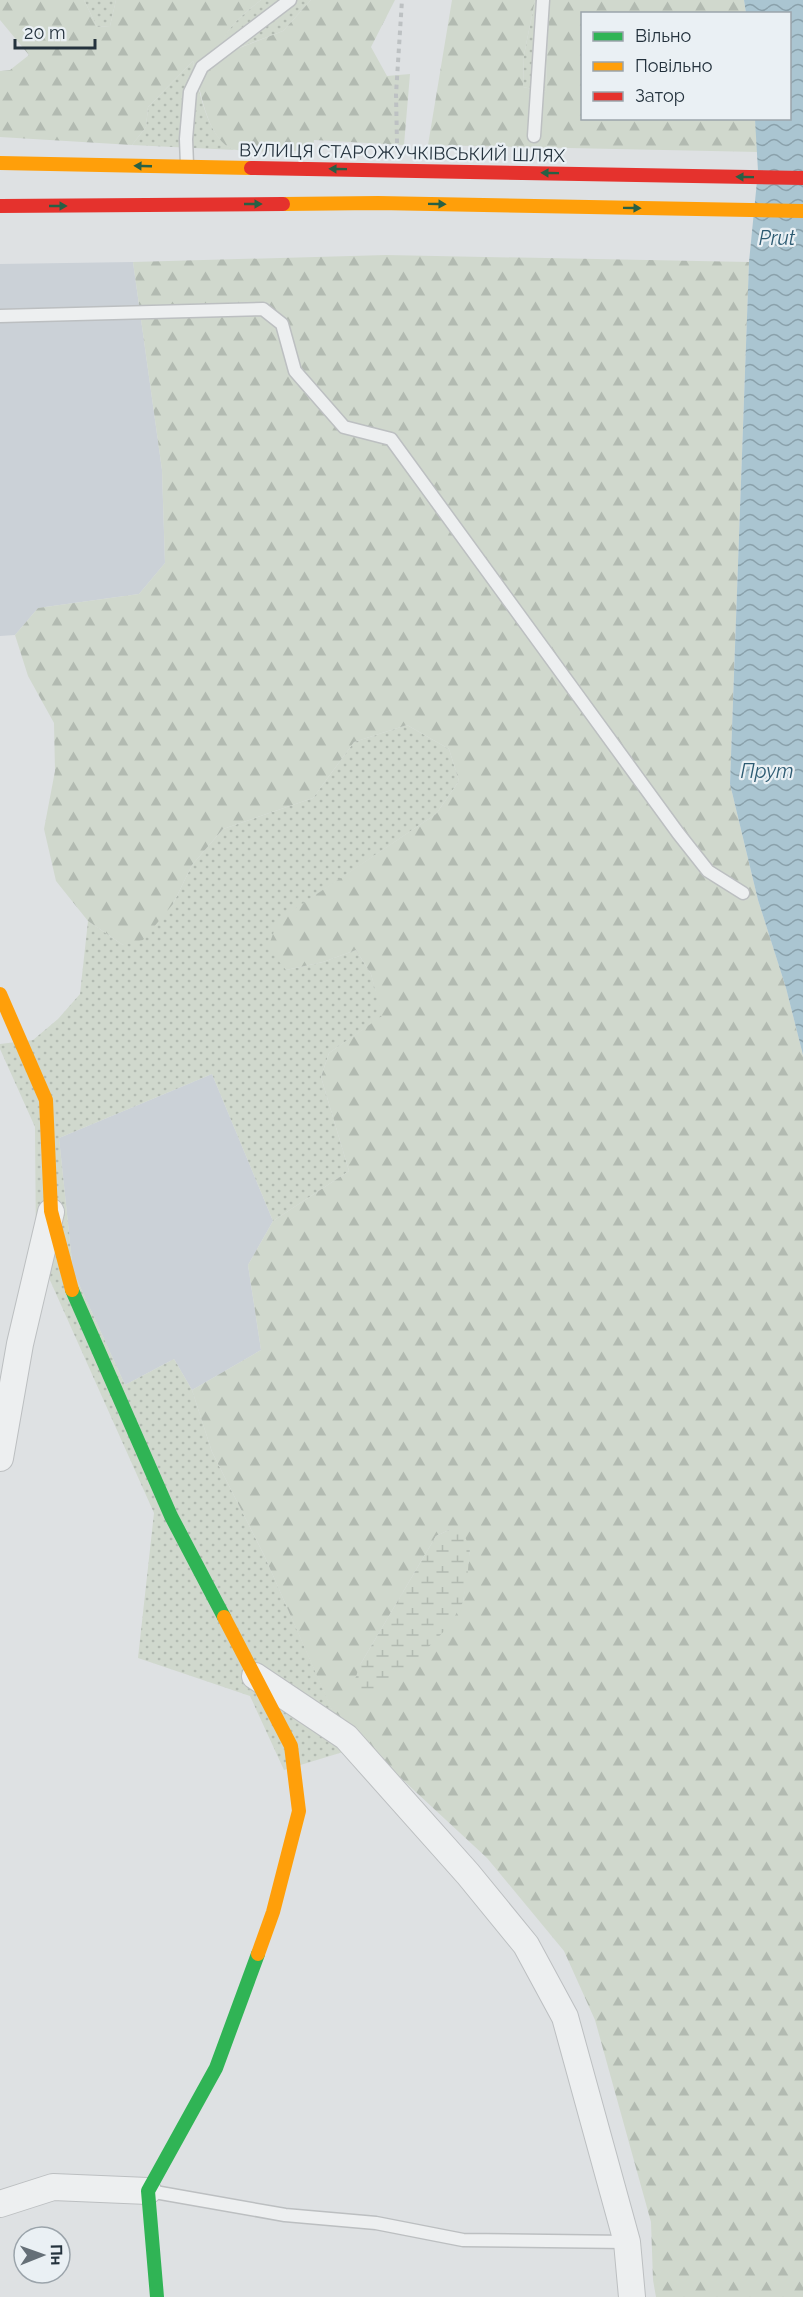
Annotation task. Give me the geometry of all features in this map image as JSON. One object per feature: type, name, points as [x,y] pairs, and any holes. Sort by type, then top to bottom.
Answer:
[{"type":"main road","name":"ВУЛИЦЯ СТАРОЖУЧКІВСЬКИЙ ШЛЯХ","points":[[0,163],[803,178]]},
{"type":"main road","points":[[0,206],[378,203],[803,211]]},
{"type":"main road","points":[[0,994],[46,1100],[51,1211],[72,1292],[171,1516],[291,1746],[299,1810],[273,1912],[216,2068],[147,2191],[157,2297]]},
{"type":"street","points":[[0,1458],[20,1344],[51,1211]]},
{"type":"street","points":[[255,1676],[346,1737],[468,1874],[526,1945],[565,2017],[627,2242],[632,2297]]},
{"type":"street","points":[[0,2204],[52,2187],[147,2191]]},
{"type":"lane","points":[[187,168],[186,139],[190,92],[202,67],[290,0]]},
{"type":"lane","points":[[534,136],[543,0]]},
{"type":"lane","points":[[0,316],[262,309],[282,324],[295,371],[344,427],[391,439],[678,833],[708,871],[743,893]]},
{"type":"lane","points":[[147,2191],[285,2215],[376,2223],[463,2240],[627,2242]]},
{"type":"path","points":[[396,170],[396,94],[402,0]]},
{"type":"shaded area","points":[[133,262],[162,470],[165,563],[139,594],[38,608],[15,635],[0,636],[0,264]]},
{"type":"shaded area","points":[[212,1074],[273,1221],[248,1265],[261,1350],[192,1390],[174,1359],[125,1385],[73,1271],[59,1138]]},
{"type":"green space","points":[[0,0],[84,0],[97,27],[110,26],[116,0],[261,0],[227,33],[221,47],[229,52],[283,31],[311,0],[395,0],[371,47],[387,76],[410,74],[404,145],[314,140],[313,151],[257,151],[230,148],[215,132],[209,121],[193,61],[148,107],[146,127],[132,145],[0,137],[0,71],[10,70],[29,55],[0,20]]},
{"type":"green space","points":[[84,0],[116,0],[110,26],[97,27]]},
{"type":"green space","points":[[261,0],[311,0],[283,31],[228,52],[220,47],[231,27]]},
{"type":"green space","points":[[452,0],[535,0],[524,55],[523,87],[546,92],[549,0],[744,0],[746,12],[581,12],[581,120],[755,120],[759,152],[428,145]]},
{"type":"green space","points":[[535,0],[549,0],[546,92],[523,87],[524,55]]},
{"type":"green space","points":[[193,61],[205,112],[217,136],[225,145],[235,150],[132,145],[146,127],[148,107]]},
{"type":"green space","points":[[386,255],[749,262],[730,784],[758,900],[786,988],[803,1055],[803,2297],[656,2297],[653,2280],[651,2222],[595,2020],[564,1951],[487,1858],[335,1717],[264,1555],[212,1452],[192,1390],[261,1350],[248,1265],[273,1221],[349,1171],[321,1077],[329,1053],[382,1016],[371,974],[356,950],[323,962],[286,970],[268,948],[278,920],[436,814],[459,781],[449,749],[407,725],[354,742],[313,798],[223,829],[192,865],[173,904],[143,940],[123,945],[88,921],[56,881],[44,829],[55,771],[54,723],[28,676],[15,635],[38,608],[139,594],[165,563],[162,470],[133,262]],"holes":[[[449,1530],[470,1549],[463,1602],[360,1665],[436,1536]]]},
{"type":"green space","points":[[407,725],[449,749],[459,781],[436,814],[279,920],[286,970],[323,962],[356,950],[371,974],[383,1016],[329,1053],[321,1077],[349,1171],[273,1221],[212,1074],[59,1138],[73,1271],[125,1385],[174,1359],[192,1390],[212,1452],[264,1555],[335,1716],[366,1745],[284,1770],[250,1696],[138,1658],[154,1513],[36,1249],[35,1127],[0,1049],[0,1044],[33,1040],[58,1019],[80,994],[88,921],[123,945],[173,904],[192,865],[223,829],[313,798],[354,742]]},
{"type":"green space","points":[[449,1530],[463,1532],[470,1549],[463,1602],[449,1626],[413,1663],[375,1696],[357,1696],[353,1685],[360,1665],[436,1536]]},
{"type":"water","name":"Прут","points":[[744,0],[803,0],[803,1055],[786,988],[758,900],[730,784],[749,262],[758,171],[755,120],[791,120],[791,12],[746,12]]},
{"type":"traffic: fast","points":[[72,1290],[171,1516],[224,1617]]},
{"type":"traffic: fast","points":[[157,2297],[148,2191],[216,2068],[258,1954]]},
{"type":"traffic: slow","points":[[0,163],[251,168]]},
{"type":"traffic: slow","points":[[283,204],[378,203],[803,211]]},
{"type":"traffic: slow","points":[[0,994],[46,1100],[51,1211],[72,1290]]},
{"type":"traffic: slow","points":[[224,1617],[291,1746],[299,1811],[273,1912],[258,1954]]},
{"type":"traffic: jam","points":[[251,168],[803,178]]},
{"type":"traffic: jam","points":[[0,206],[283,204]]},
{"type":"water label","name":"Prut","points":[[777,238]]}]
